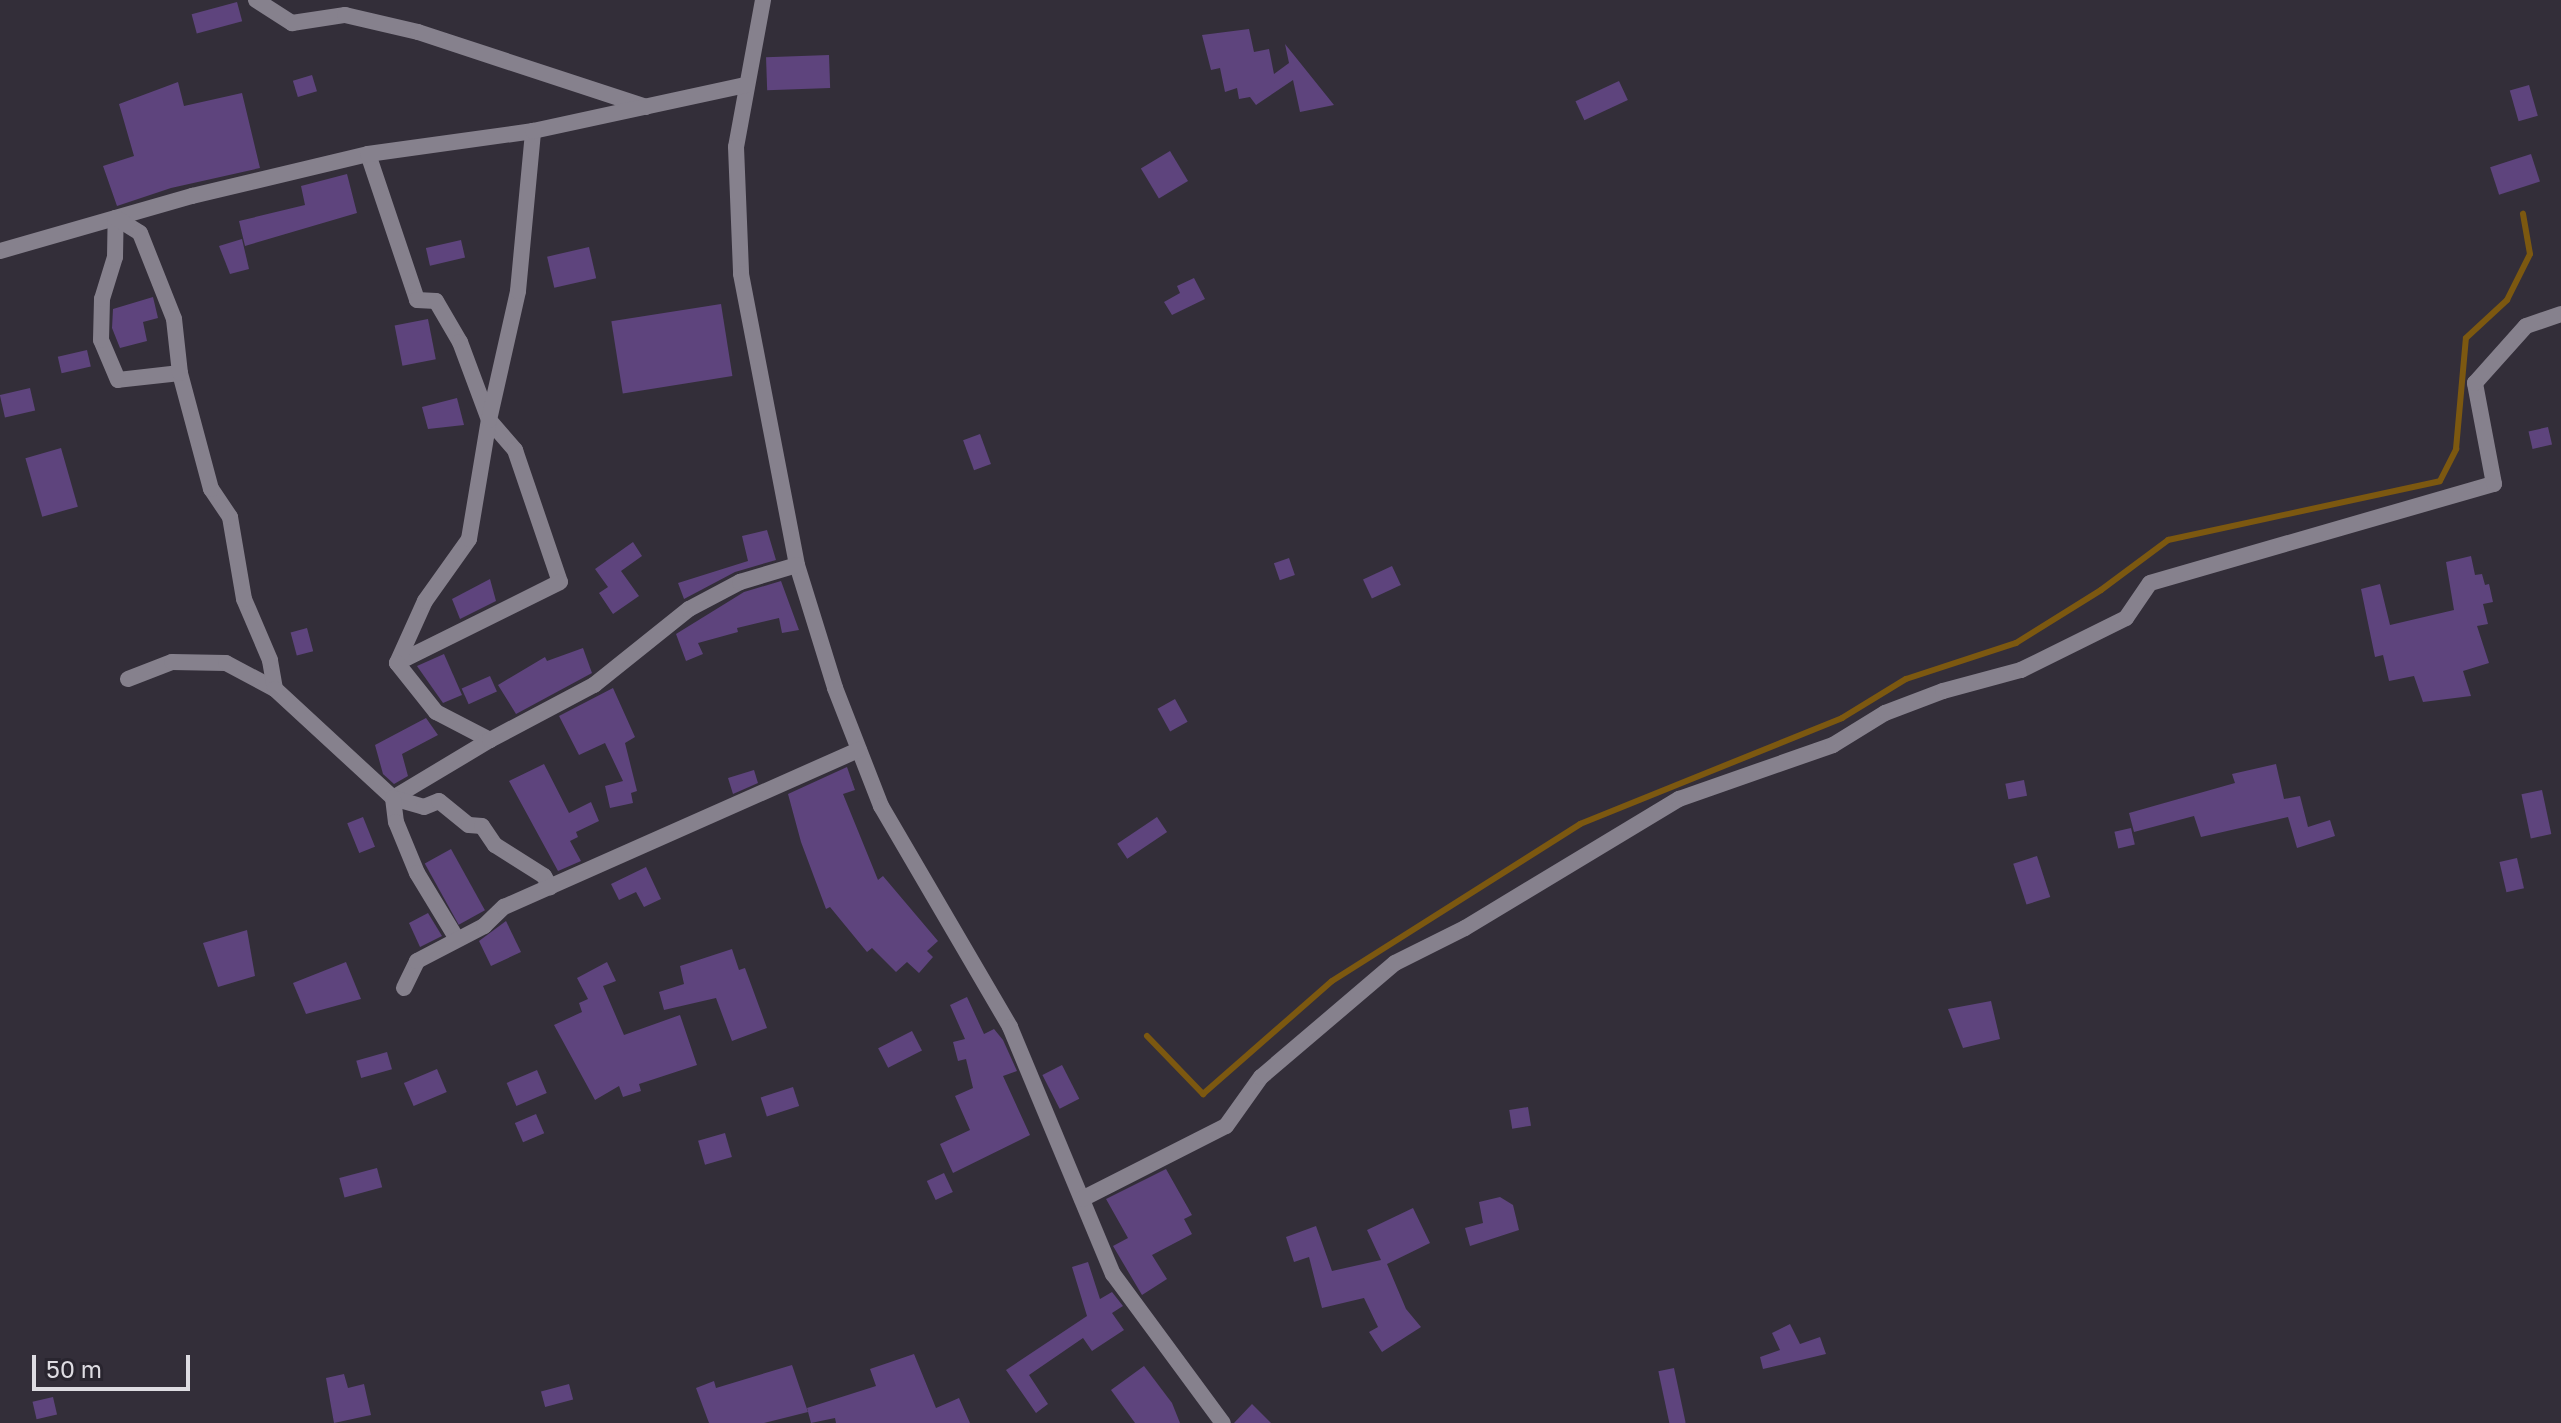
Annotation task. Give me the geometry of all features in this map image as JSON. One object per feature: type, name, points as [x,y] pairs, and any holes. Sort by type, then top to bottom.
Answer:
[{"type":"street","points":[[256,0],[292,23],[345,15],[403,29],[646,107]]},
{"type":"street","points":[[763,0],[736,147],[741,274],[797,565],[881,806],[1010,1027],[1113,1274],[1223,1423]]},
{"type":"street","points":[[0,251],[368,154],[533,131],[746,85]]},
{"type":"street","points":[[397,663],[425,601],[469,539],[489,420],[518,291],[533,131]]},
{"type":"street","points":[[368,154],[417,300],[436,301],[460,342],[489,420],[515,450],[560,582],[397,663]]},
{"type":"street","points":[[116,218],[140,233],[174,319],[180,373],[211,489],[230,517],[244,599],[270,660],[275,689]]},
{"type":"street","points":[[116,218],[115,257],[102,299],[101,340],[118,380],[180,373]]},
{"type":"street","points":[[1082,1199],[1226,1126],[1261,1077],[1395,963],[1465,928],[1679,799],[1833,745],[1885,713],[1943,691],[2021,670],[2126,618],[2150,583],[2494,484],[2475,383],[2526,326],[2561,314]]},
{"type":"street","points":[[393,798],[490,740],[594,685],[689,609],[740,582],[797,565]]},
{"type":"street","points":[[128,679],[172,662],[226,663],[275,689],[393,798],[424,807],[439,801],[469,825],[482,826],[495,845],[544,876],[550,887]]},
{"type":"street","points":[[397,663],[436,712],[490,740]]},
{"type":"street","points":[[404,988],[417,961],[484,926],[504,907],[859,750]]},
{"type":"street","points":[[393,798],[396,822],[417,873],[457,939]]},
{"type":"building","points":[[237,2],[242,21],[197,33],[192,14]]},
{"type":"building","points":[[1249,29],[1254,52],[1269,49],[1274,74],[1289,63],[1285,44],[1334,105],[1300,112],[1293,80],[1256,105],[1250,97],[1239,99],[1237,88],[1225,92],[1220,68],[1211,70],[1202,35]]},
{"type":"building","points":[[829,55],[830,88],[767,90],[766,57]]},
{"type":"building","points":[[312,75],[317,91],[298,97],[293,81]]},
{"type":"building","points":[[1619,81],[1628,100],[1584,120],[1575,101]]},
{"type":"building","points":[[178,82],[184,106],[242,93],[260,168],[171,188],[117,206],[103,166],[134,156],[119,104]]},
{"type":"building","points":[[2529,85],[2538,116],[2519,121],[2510,91]]},
{"type":"building","points":[[1170,151],[1188,181],[1159,199],[1141,169]]},
{"type":"building","points":[[2531,154],[2540,182],[2499,195],[2490,167]]},
{"type":"building","points":[[347,174],[357,213],[245,246],[239,221],[305,205],[301,186]]},
{"type":"building","points":[[242,239],[249,269],[230,274],[219,246]]},
{"type":"building","points":[[461,240],[465,258],[430,266],[426,248]]},
{"type":"building","points":[[589,247],[596,278],[554,288],[547,257]]},
{"type":"building","points":[[1194,278],[1205,299],[1172,315],[1164,302],[1180,293],[1177,286]]},
{"type":"building","points":[[153,297],[158,318],[143,322],[147,341],[120,348],[112,328],[113,309]]},
{"type":"building","points":[[721,304],[732,376],[623,393],[611,321]]},
{"type":"building","points":[[428,319],[436,359],[402,366],[395,325]]},
{"type":"building","points":[[87,350],[91,367],[62,373],[58,357]]},
{"type":"building","points":[[30,388],[35,410],[5,417],[0,395]]},
{"type":"building","points":[[457,398],[464,425],[428,429],[422,407]]},
{"type":"building","points":[[2548,427],[2552,445],[2533,449],[2529,431]]},
{"type":"building","points":[[980,434],[991,464],[974,470],[963,440]]},
{"type":"building","points":[[61,448],[78,507],[42,517],[25,458]]},
{"type":"building","points":[[767,530],[776,560],[735,572],[684,599],[678,583],[748,561],[742,536]]},
{"type":"building","points":[[633,542],[642,556],[621,571],[639,596],[613,614],[599,593],[608,587],[595,569]]},
{"type":"building","points":[[2471,556],[2475,575],[2482,574],[2485,585],[2489,584],[2493,602],[2483,604],[2488,624],[2477,626],[2489,663],[2463,671],[2471,696],[2423,702],[2414,676],[2389,681],[2383,655],[2375,657],[2361,589],[2380,584],[2390,625],[2454,610],[2446,562]]},
{"type":"building","points":[[1289,558],[1295,575],[1280,580],[1274,563]]},
{"type":"building","points":[[1392,566],[1401,585],[1372,599],[1363,580]]},
{"type":"building","points":[[490,579],[496,601],[460,619],[452,599]]},
{"type":"building","points":[[781,581],[799,630],[782,633],[779,618],[737,628],[738,632],[698,643],[703,654],[686,661],[676,634],[744,592]]},
{"type":"building","points":[[307,628],[313,651],[297,656],[291,632]]},
{"type":"building","points":[[583,648],[592,673],[516,714],[498,685],[545,657],[547,661]]},
{"type":"building","points":[[444,654],[462,695],[443,703],[417,666]]},
{"type":"building","points":[[490,676],[497,692],[469,704],[462,689]]},
{"type":"building","points":[[613,688],[635,737],[625,743],[637,791],[631,793],[633,803],[610,808],[605,786],[623,781],[605,743],[579,755],[559,716]]},
{"type":"building","points":[[1175,699],[1188,722],[1170,731],[1158,709]]},
{"type":"building","points":[[426,718],[438,735],[402,754],[408,776],[394,784],[383,774],[375,745]]},
{"type":"building","points":[[544,764],[569,813],[591,802],[599,821],[576,832],[578,837],[570,841],[581,861],[558,871],[509,781]]},
{"type":"building","points":[[2276,764],[2284,799],[2300,796],[2308,827],[2330,820],[2335,836],[2297,848],[2288,817],[2201,837],[2194,816],[2134,832],[2129,813],[2235,783],[2232,774]]},
{"type":"building","points":[[847,767],[855,790],[843,794],[878,880],[883,876],[938,941],[927,951],[933,957],[919,973],[907,962],[896,972],[872,948],[867,952],[830,907],[826,909],[801,842],[788,794]]},
{"type":"building","points":[[754,770],[758,783],[733,794],[728,778]]},
{"type":"building","points":[[2024,780],[2027,796],[2008,799],[2005,784]]},
{"type":"building","points":[[2542,790],[2551,834],[2531,838],[2521,794]]},
{"type":"building","points":[[363,817],[375,847],[359,853],[347,823]]},
{"type":"building","points":[[1157,817],[1167,832],[1127,859],[1117,844]]},
{"type":"building","points":[[2131,828],[2135,845],[2118,848],[2114,832]]},
{"type":"building","points":[[451,849],[485,910],[459,925],[425,864]]},
{"type":"building","points":[[2037,856],[2050,897],[2027,905],[2013,864]]},
{"type":"building","points":[[2517,858],[2524,888],[2506,892],[2499,862]]},
{"type":"building","points":[[646,867],[661,899],[644,907],[636,892],[619,900],[611,884]]},
{"type":"building","points":[[428,913],[442,936],[420,947],[409,923]]},
{"type":"building","points":[[506,921],[521,952],[491,966],[479,941]]},
{"type":"building","points":[[247,930],[255,976],[218,987],[203,943]]},
{"type":"building","points":[[732,949],[739,970],[745,968],[767,1028],[732,1041],[716,998],[664,1010],[659,992],[684,984],[680,966]]},
{"type":"building","points":[[346,962],[361,999],[306,1014],[293,983]]},
{"type":"building","points":[[607,962],[616,981],[603,986],[624,1035],[680,1015],[697,1065],[639,1084],[641,1091],[623,1097],[619,1086],[595,1100],[554,1025],[582,1012],[579,1003],[588,999],[577,978]]},
{"type":"building","points":[[967,997],[984,1034],[994,1029],[1003,1040],[1017,1071],[1003,1076],[1030,1135],[953,1173],[940,1144],[970,1130],[955,1096],[973,1088],[966,1059],[958,1061],[953,1042],[965,1039],[950,1005]]},
{"type":"building","points":[[1991,1001],[2000,1039],[1963,1048],[1948,1009]]},
{"type":"building","points":[[912,1031],[922,1051],[888,1068],[878,1048]]},
{"type":"building","points":[[387,1052],[392,1069],[361,1078],[356,1061]]},
{"type":"building","points":[[1062,1065],[1079,1099],[1060,1109],[1042,1075]]},
{"type":"building","points":[[437,1069],[447,1092],[414,1106],[404,1083]]},
{"type":"building","points":[[537,1070],[547,1093],[516,1106],[507,1083]]},
{"type":"building","points":[[793,1087],[799,1106],[767,1117],[761,1098]]},
{"type":"building","points":[[1528,1107],[1531,1126],[1512,1129],[1509,1110]]},
{"type":"building","points":[[536,1114],[544,1133],[523,1142],[515,1123]]},
{"type":"building","points":[[725,1133],[732,1157],[705,1165],[698,1141]]},
{"type":"building","points":[[377,1168],[382,1187],[345,1197],[339,1178]]},
{"type":"building","points":[[1166,1169],[1192,1215],[1184,1219],[1192,1234],[1152,1255],[1167,1279],[1142,1295],[1113,1246],[1128,1238],[1106,1199]]},
{"type":"building","points":[[944,1173],[953,1192],[936,1200],[927,1181]]},
{"type":"building","points":[[1500,1197],[1513,1205],[1519,1230],[1470,1246],[1465,1228],[1483,1223],[1479,1202]]},
{"type":"building","points":[[1413,1208],[1430,1243],[1387,1264],[1406,1309],[1421,1327],[1382,1352],[1369,1332],[1378,1327],[1364,1298],[1322,1308],[1309,1257],[1294,1262],[1286,1237],[1316,1226],[1332,1271],[1381,1260],[1367,1230]]},
{"type":"building","points":[[1088,1262],[1100,1299],[1112,1292],[1123,1306],[1112,1313],[1124,1330],[1092,1351],[1083,1338],[1029,1375],[1048,1404],[1036,1413],[1006,1370],[1087,1316],[1072,1267]]},
{"type":"building","points":[[1790,1324],[1800,1344],[1820,1337],[1826,1354],[1763,1369],[1760,1357],[1780,1350],[1772,1333]]},
{"type":"building","points":[[914,1354],[936,1408],[959,1398],[970,1423],[836,1423],[835,1418],[811,1423],[807,1408],[876,1386],[870,1369]]},
{"type":"building","points":[[792,1365],[808,1412],[764,1423],[709,1423],[696,1388],[714,1381],[716,1388]]},
{"type":"building","points":[[1144,1366],[1172,1403],[1180,1423],[1135,1423],[1111,1390]]},
{"type":"building","points":[[1674,1368],[1686,1423],[1669,1423],[1658,1371]]},
{"type":"building","points":[[344,1374],[348,1388],[364,1384],[371,1415],[334,1423],[326,1378]]},
{"type":"building","points":[[569,1384],[573,1399],[545,1407],[541,1392]]},
{"type":"building","points":[[53,1397],[57,1415],[37,1419],[33,1402]]},
{"type":"building","points":[[1252,1404],[1271,1423],[1234,1423]]},
{"type":"waterway","points":[[1147,1036],[1203,1094],[1332,981],[1580,824],[1842,718],[1906,679],[2016,643],[2101,590],[2168,540],[2440,481],[2456,449],[2466,338],[2507,300],[2530,254],[2523,214]]}]
